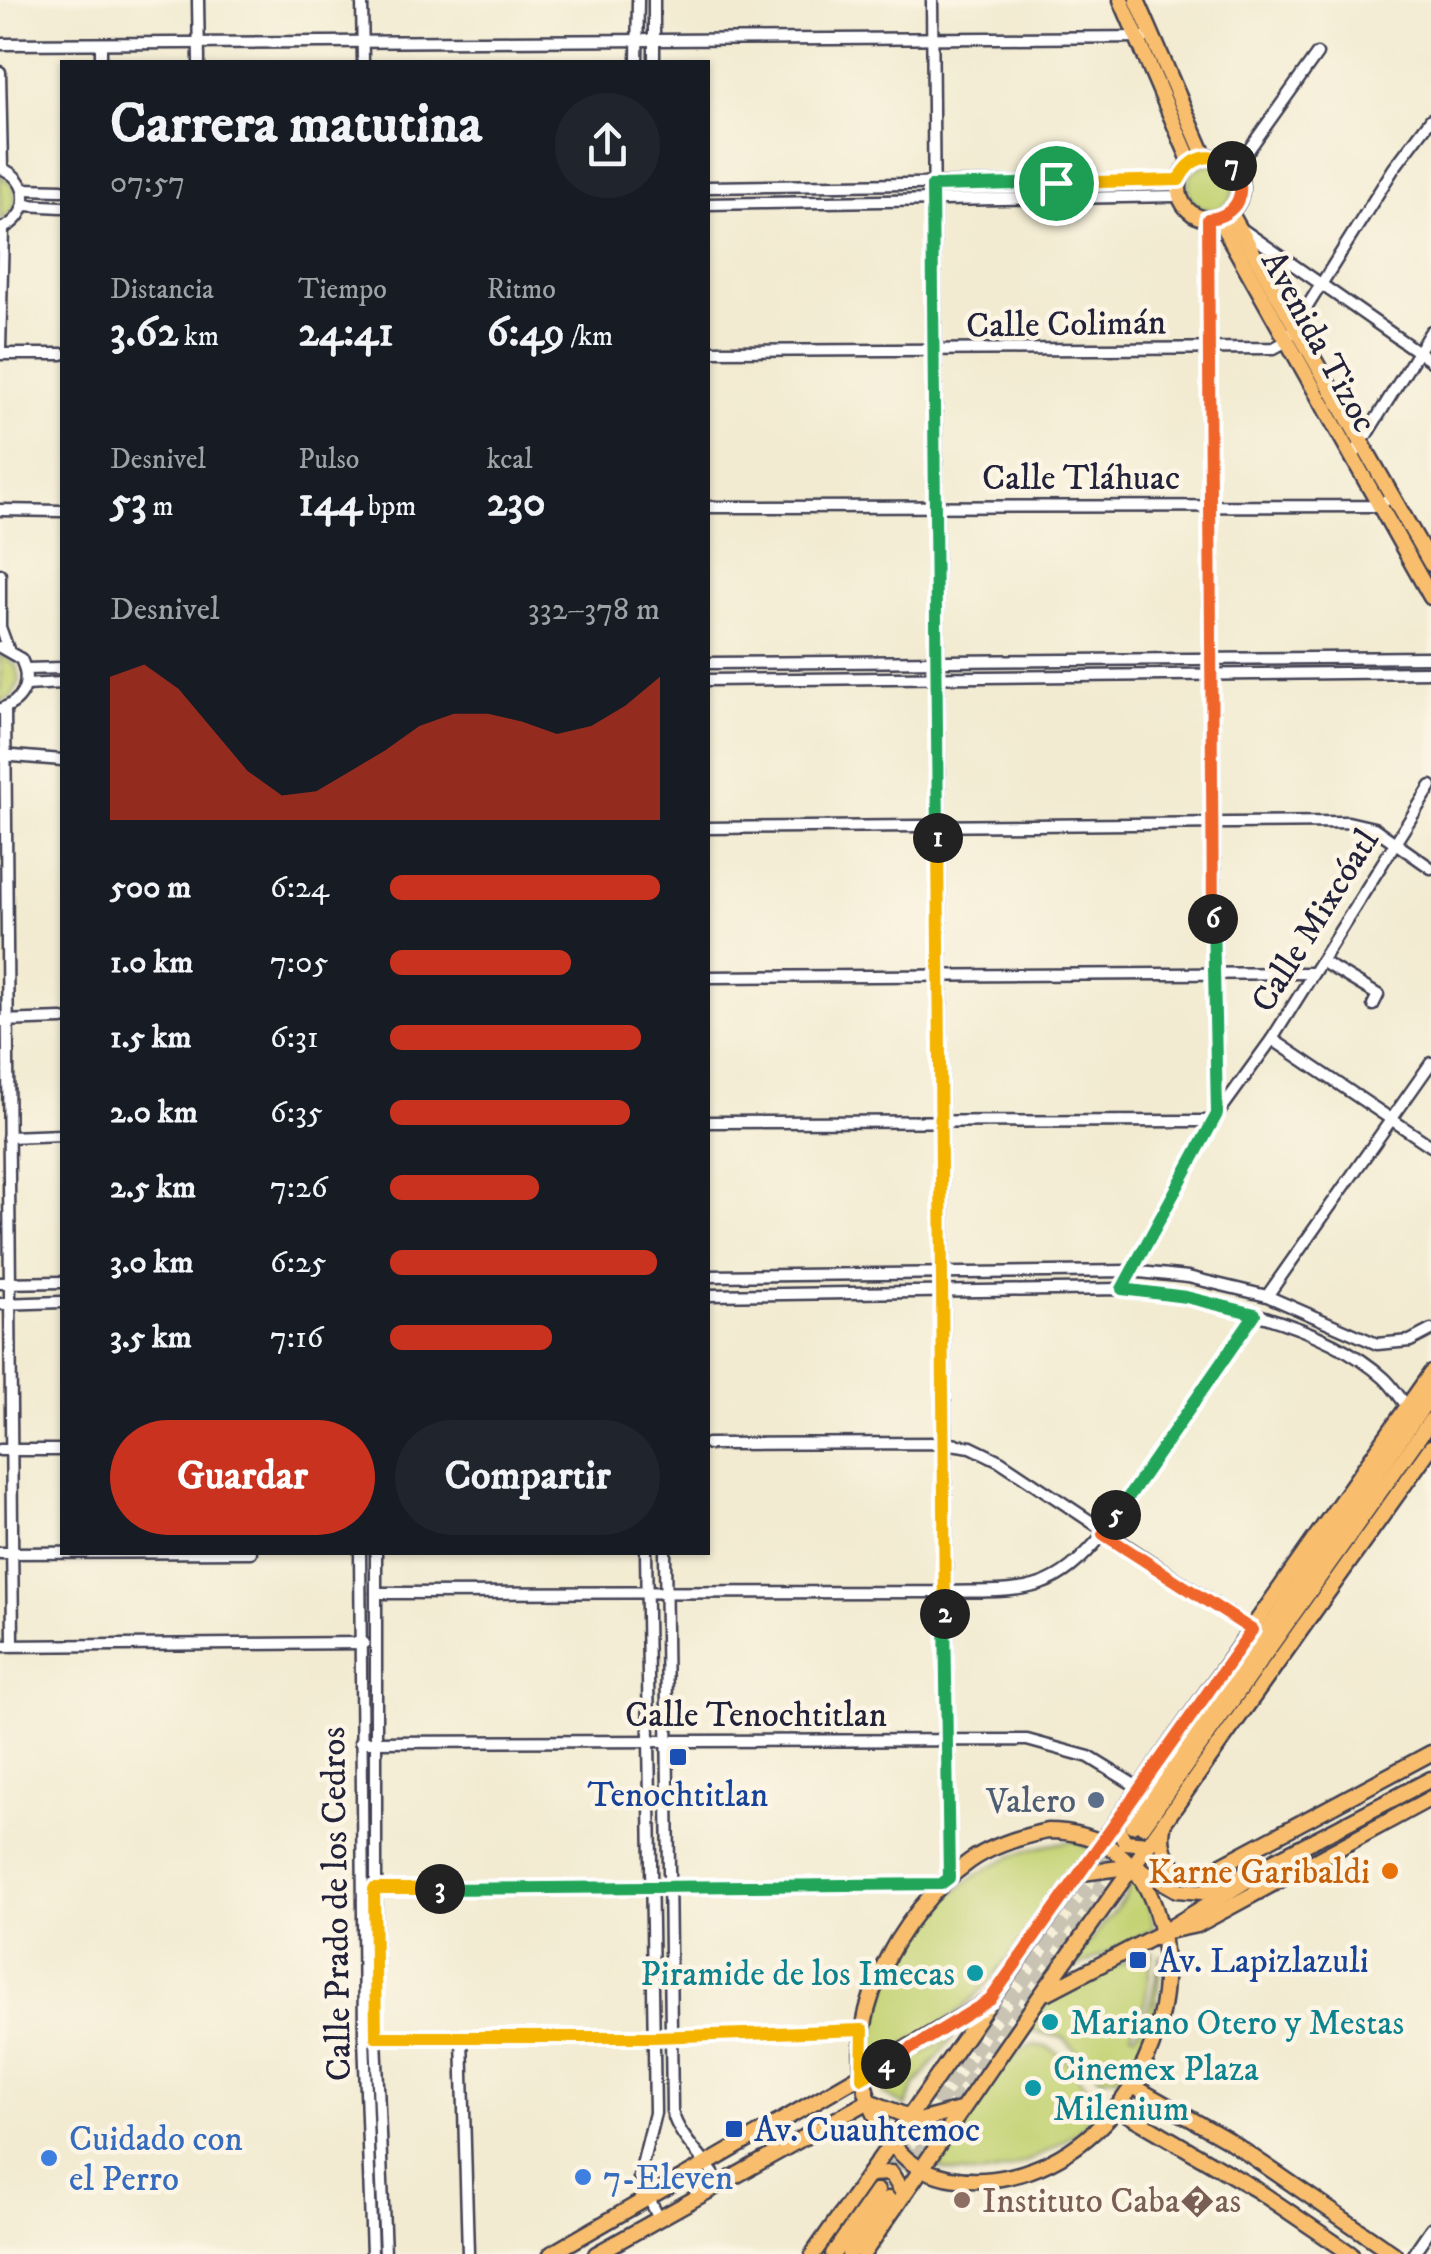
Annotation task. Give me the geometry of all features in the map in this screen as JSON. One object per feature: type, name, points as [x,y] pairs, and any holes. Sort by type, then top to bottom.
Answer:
[{"type":"main road","points":[[1121,0],[1144,37],[1198,160]]},
{"type":"main road","points":[[1136,0],[1144,37]]},
{"type":"main road","points":[[1218,158],[1235,169],[1240,195],[1223,218],[1187,209],[1179,188],[1198,160],[1218,158]]},
{"type":"main road","name":"Avenida Tizoc","points":[[1223,218],[1295,326],[1429,553]]},
{"type":"main road","name":"Avenida Tizoc","points":[[1223,218],[1286,342],[1431,597]]},
{"type":"main road","points":[[814,2254],[1252,1630],[1424,1417],[1431,1373]]},
{"type":"main road","points":[[1116,1825],[1129,1844],[1140,1833],[1424,1417],[1431,1395]]},
{"type":"main road","points":[[1431,1447],[1164,1824],[1162,1851],[1184,1872],[1210,1873],[1431,1753]]},
{"type":"main road","points":[[1145,2093],[1088,2138],[1037,2170],[984,2181],[948,2179],[906,2160],[869,2102],[862,2078],[863,2030],[892,1952],[945,1881],[998,1846],[1047,1831],[1067,1831],[1104,1842],[1135,1866],[1186,1892],[1214,1888],[1431,1778]]},
{"type":"main road","points":[[1335,1851],[1398,1797]]},
{"type":"main road","points":[[1163,1932],[1197,1925],[1431,1798]]},
{"type":"main road","points":[[1332,1831],[1341,1803]]},
{"type":"main road","points":[[1140,1833],[1164,1824]]},
{"type":"main road","points":[[863,2254],[1135,1866],[1140,1833]]},
{"type":"main road","points":[[1214,1888],[1246,1855]]},
{"type":"main road","points":[[1082,1873],[1135,1866]]},
{"type":"main road","points":[[1124,2112],[1131,2085],[1155,2039],[1166,2000],[1168,1960],[1163,1932],[1135,1866]]},
{"type":"main road","points":[[1039,1998],[1074,1975],[1163,1932],[1242,1886],[1262,1867]]},
{"type":"main road","points":[[551,2254],[862,2078],[990,2000]]},
{"type":"main road","points":[[1131,2085],[1228,2140],[1394,2254]]},
{"type":"main road","points":[[869,2102],[907,2120],[934,2120],[961,2110]]},
{"type":"main road","points":[[596,2254],[869,2102]]},
{"type":"main road","points":[[1124,2112],[1257,2190],[1346,2253]]},
{"type":"main road","points":[[869,2174],[891,2173],[904,2195]]},
{"type":"main road","points":[[833,2254],[882,2195],[849,2254]]},
{"type":"street","points":[[198,0],[199,60]]},
{"type":"street","points":[[362,0],[363,60]]},
{"type":"street","points":[[637,60],[638,0]]},
{"type":"street","points":[[654,0],[654,60]]},
{"type":"street","points":[[362,1889],[945,1881],[948,1853],[932,0]]},
{"type":"street","points":[[0,44],[654,43],[1144,37]]},
{"type":"street","points":[[101,45],[101,60]]},
{"type":"street","points":[[1235,169],[1317,54]]},
{"type":"street","points":[[0,72],[1,168],[23,189],[60,190]]},
{"type":"street","points":[[1286,342],[1394,168],[1431,119]]},
{"type":"street","points":[[710,187],[1179,188]]},
{"type":"street","points":[[710,204],[932,202],[1179,188]]},
{"type":"street","points":[[23,189],[24,205],[17,220],[2,229],[0,352],[60,354]]},
{"type":"street","points":[[24,205],[60,207]]},
{"type":"street","points":[[710,1122],[1215,1118],[1209,349],[1223,218],[1431,361]]},
{"type":"street","points":[[1352,458],[1431,332]]},
{"type":"street","name":"Calle Colimán","points":[[710,351],[1274,348],[1286,342]]},
{"type":"street","points":[[1378,506],[1392,496]]},
{"type":"street","name":"Calle Tláhuac","points":[[710,507],[1378,506]]},
{"type":"street","points":[[0,510],[60,511]]},
{"type":"street","points":[[1415,569],[1429,553]]},
{"type":"street","points":[[0,574],[4,648],[26,670],[21,697],[3,709],[2,756],[8,1138],[6,1554],[13,1646]]},
{"type":"street","points":[[710,663],[936,658],[1431,657]]},
{"type":"street","points":[[26,670],[60,668]]},
{"type":"street","points":[[710,680],[1431,672]]},
{"type":"street","points":[[26,685],[60,683]]},
{"type":"street","points":[[2,756],[60,760]]},
{"type":"street","name":"Calle Mixcóatl","points":[[1122,1289],[1215,1118],[1272,1039],[1431,786]]},
{"type":"street","points":[[710,828],[1348,822],[1374,828],[1431,868]]},
{"type":"street","points":[[1321,961],[1378,995],[1373,1005]]},
{"type":"street","points":[[710,977],[1314,973]]},
{"type":"street","points":[[4,1021],[60,1019]]},
{"type":"street","points":[[1272,1039],[1431,1146]]},
{"type":"street","points":[[1267,1296],[1431,1063]]},
{"type":"street","points":[[8,1138],[60,1135]]},
{"type":"street","points":[[710,1276],[1130,1272],[1188,1278],[1267,1296],[1377,1344],[1410,1340],[1431,1330]]},
{"type":"street","points":[[5,1283],[60,1282]]},
{"type":"street","points":[[710,1295],[1122,1289],[1186,1297],[1255,1314],[1368,1366],[1424,1417]]},
{"type":"street","points":[[5,1304],[60,1302]]},
{"type":"street","points":[[376,1592],[944,1592],[1020,1590],[1048,1584],[1082,1560],[1103,1534],[1255,1314]]},
{"type":"street","points":[[710,1444],[944,1443],[985,1452],[1252,1630]]},
{"type":"street","points":[[6,1450],[60,1450]]},
{"type":"street","points":[[6,1554],[60,1554]]},
{"type":"street","name":"Calle Prado de los Cedros","points":[[360,1555],[362,1889],[385,2254]]},
{"type":"street","name":"Calle Prado de los Cedros","points":[[372,2254],[370,2037],[376,1555]]},
{"type":"street","points":[[646,1555],[654,2124],[639,2177],[658,2219]]},
{"type":"street","points":[[665,1555],[666,1887],[674,2119],[720,2184]]},
{"type":"street","points":[[0,1646],[376,1642]]},
{"type":"street","name":"Calle Tenochtitlan","points":[[360,1742],[1048,1744],[1089,1757],[1141,1789]]},
{"type":"street","points":[[948,1853],[972,1860]]},
{"type":"street","points":[[370,2037],[669,2037],[863,2030]]},
{"type":"street","points":[[462,2037],[468,2254]]},
{"type":"street","points":[[1413,2254],[1431,2228]]},
{"type":"street","points":[[1346,2253],[1359,2230]]},
{"type":"green space","points":[[1211,164],[1227,171],[1234,187],[1227,203],[1211,210],[1195,203],[1188,187],[1195,171]]},
{"type":"green space","points":[[0,175],[12,184],[16,200],[9,215],[0,220]]},
{"type":"green space","points":[[0,654],[16,665],[20,681],[12,697],[0,702]]},
{"type":"green space","points":[[1077,1841],[1093,1850],[1059,1887],[983,1988],[944,2022],[873,2064],[874,2033],[894,1972],[931,1915],[982,1872],[1011,1857],[1043,1846]]},
{"type":"green space","points":[[1132,1877],[1149,1907],[1154,1929],[1076,1968],[1069,1967],[1124,1899]]},
{"type":"green space","points":[[1153,1952],[1145,2003],[1131,2033],[1136,2034],[1150,2004],[1161,1954],[1153,2018],[1144,2048],[1127,2075],[1101,2078],[1064,2038],[1030,2030],[1038,2014],[1065,1990]]},
{"type":"green space","points":[[957,2032],[915,2086],[906,2107],[884,2094],[880,2082],[884,2077]]},
{"type":"green space","points":[[1033,2045],[1056,2052],[1102,2100],[1095,2113],[1070,2137],[1016,2166],[979,2175],[938,2168],[1008,2059]]},
{"type":"tunnel","points":[[894,2190],[1140,1830]]},
{"type":"tunnel","points":[[877,2191],[1118,1846]]},
{"type":"place","name":"Tenochtitlan","points":[[678,1757]]},
{"type":"place","name":"Valero","points":[[1096,1800]]},
{"type":"place","name":"Karne Garibaldi","points":[[1390,1871]]},
{"type":"place","name":"Av. Lapizlazuli","points":[[1138,1960]]},
{"type":"place","name":"Piramide de los Imecas","points":[[975,1973]]},
{"type":"place","name":"Mariano Otero y Mestas","points":[[1050,2022]]},
{"type":"place","name":"Cinemex Plaza Milenium","points":[[1033,2088]]},
{"type":"place","name":"Av. Cuauhtemoc","points":[[734,2129]]},
{"type":"place","name":"Cuidado con el Perro","points":[[49,2158]]},
{"type":"place","name":"7-Eleven","points":[[583,2177]]},
{"type":"place","name":"Instituto Caba�as","points":[[962,2200]]},
{"type":"route","points":[[1212,156],[1235,169],[1241,188],[1230,212],[1208,219],[1217,1114],[1122,1289],[1186,1297],[1255,1314],[1103,1534],[1252,1630],[990,2000],[862,2078],[863,2030],[652,2037],[376,2037],[374,1889],[941,1884],[949,1878],[932,186],[1056,183],[1179,180],[1190,163],[1212,156]]}]
